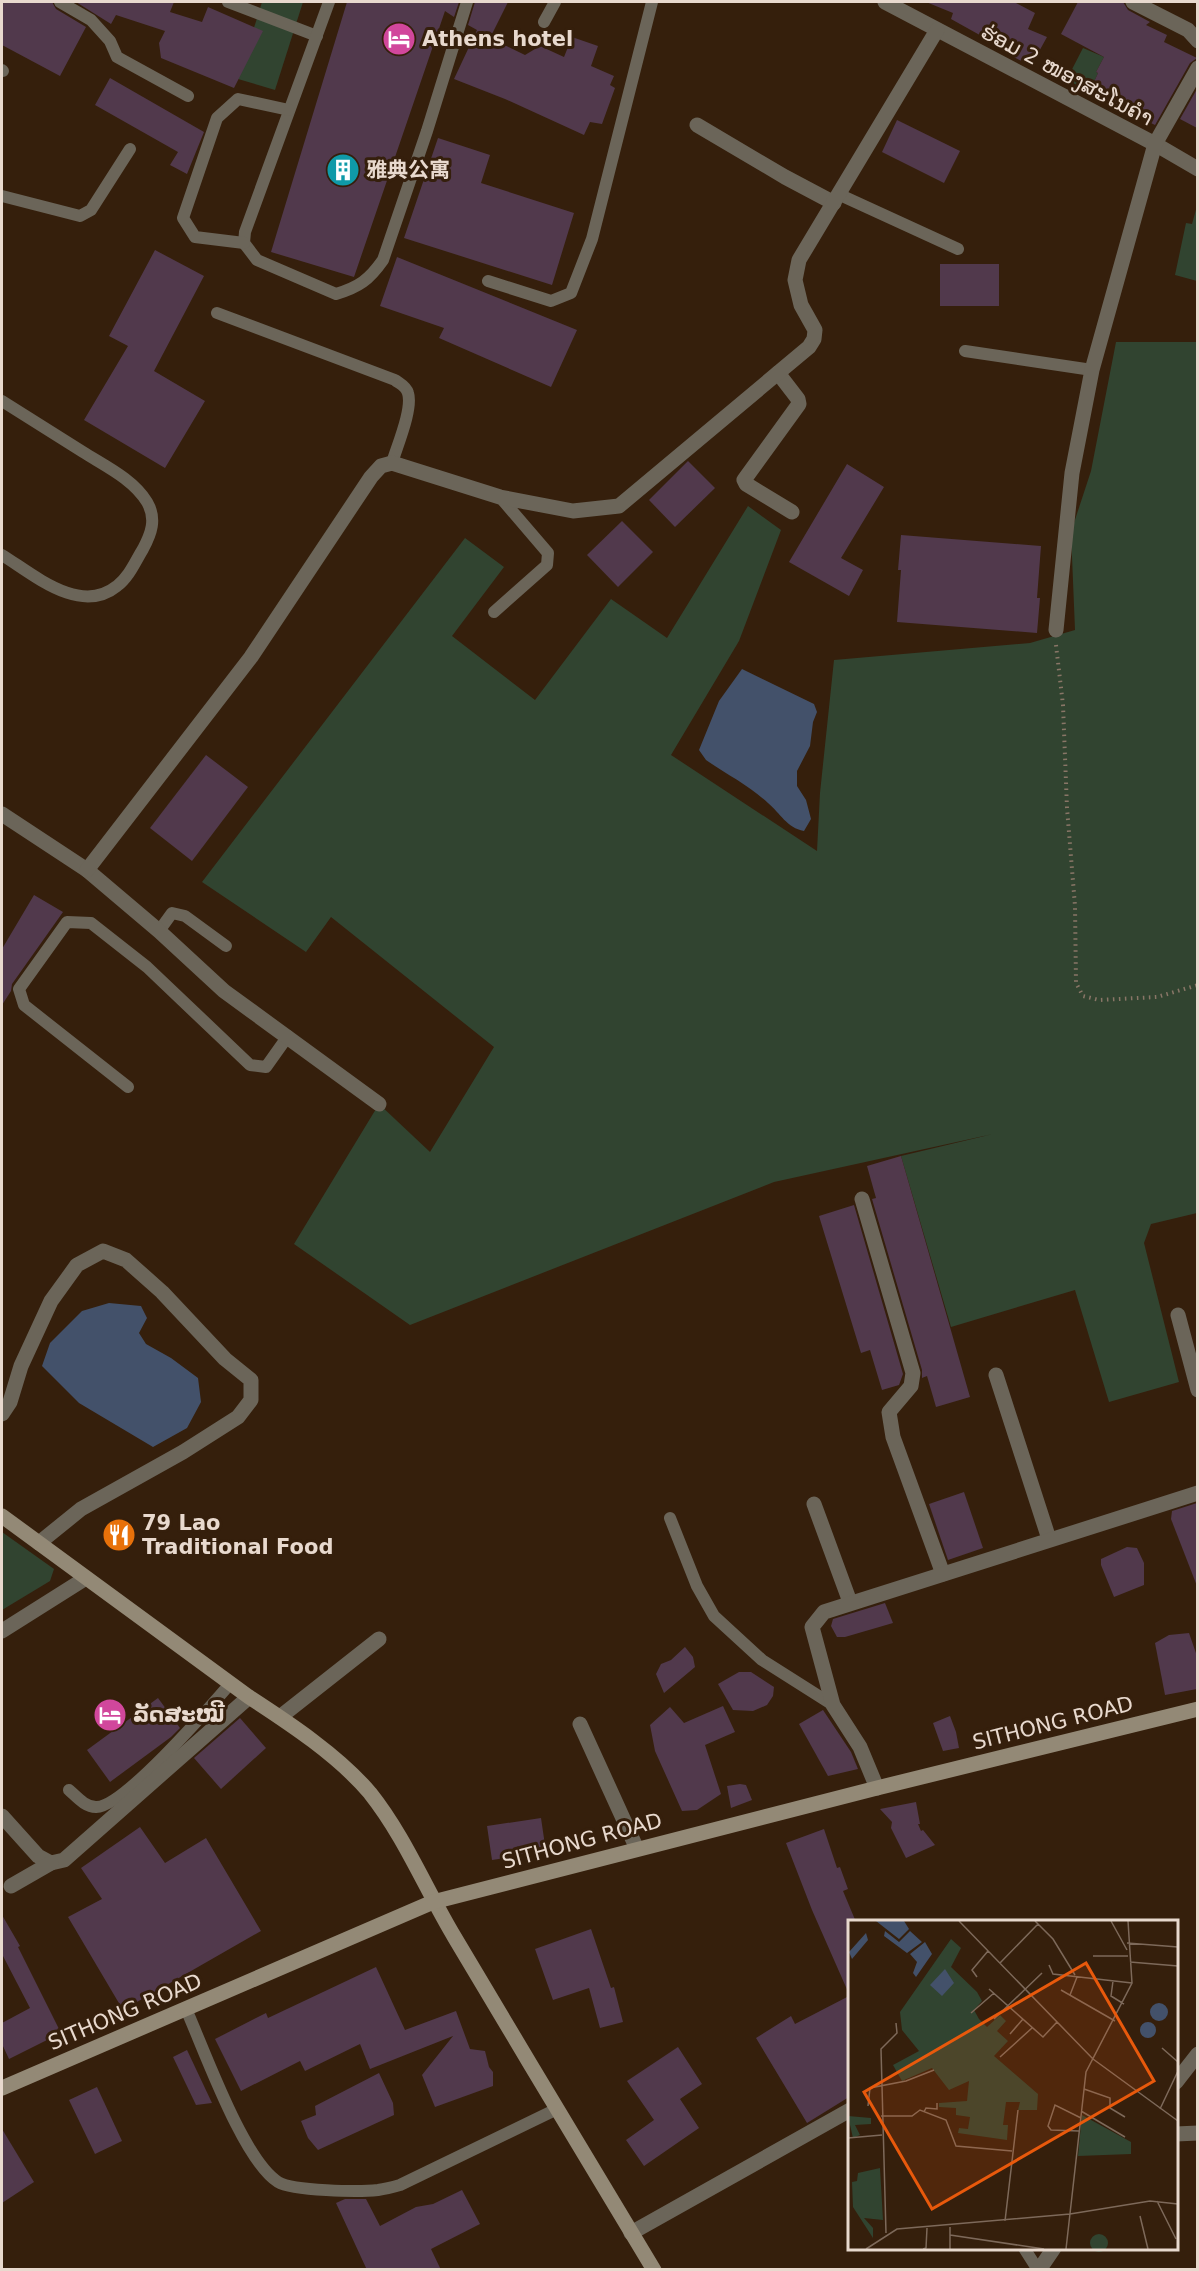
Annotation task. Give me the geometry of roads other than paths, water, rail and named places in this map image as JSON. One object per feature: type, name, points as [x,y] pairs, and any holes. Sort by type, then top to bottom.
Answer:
[{"type":"main road","points":[[2,1516],[230,1684],[280,1717],[336,1761],[368,1792],[398,1832],[433,1902],[654,2270]]},
{"type":"main road","name":"SITHONG ROAD","points":[[2,2088],[433,1902],[1197,1709]]},
{"type":"street","name":"ຮ່ອມ 2 ໜອງສະໂນຄໍາ","points":[[885,2],[1155,144],[1197,169]]},
{"type":"street","points":[[1133,2],[1188,30],[1197,41]]},
{"type":"street","points":[[87,870],[251,657],[371,477],[381,466],[392,463],[500,497],[573,511],[619,506],[809,347],[814,339],[815,330],[801,305],[795,280],[800,260],[937,30]]},
{"type":"street","points":[[1056,630],[1071,473],[1092,370],[1155,144],[1197,68]]},
{"type":"street","points":[[697,124],[785,177],[836,199]]},
{"type":"street","points":[[778,373],[798,399],[799,404],[744,480],[746,484],[792,512]]},
{"type":"street","points":[[2,814],[87,870],[159,931],[224,991],[380,1104]]},
{"type":"street","points":[[862,1198],[914,1373],[911,1386],[890,1412],[893,1437],[943,1574]]},
{"type":"street","points":[[2,1414],[10,1402],[21,1366],[51,1301],[77,1265],[102,1251],[126,1260],[162,1292],[225,1359],[251,1380],[251,1400],[238,1417],[183,1452],[81,1509],[39,1543]]},
{"type":"street","points":[[1178,1315],[1197,1389]]},
{"type":"street","points":[[996,1375],[1049,1539]]},
{"type":"street","points":[[877,1788],[860,1747],[833,1705],[812,1627],[824,1612],[1197,1493]]},
{"type":"street","points":[[814,1504],[850,1602]]},
{"type":"street","points":[[2,1631],[86,1578]]},
{"type":"street","points":[[280,1717],[379,1639]]},
{"type":"street","points":[[11,1886],[51,1863],[64,1860],[249,1697]]},
{"type":"street","points":[[580,1724],[637,1849]]},
{"type":"street","points":[[2,1816],[38,1856],[51,1863]]},
{"type":"street","points":[[1178,2079],[1197,2054]]},
{"type":"street","points":[[632,2233],[848,2111]]},
{"type":"street","points":[[1178,2134],[1197,2133]]},
{"type":"street","points":[[1038,2270],[1053,2250]]},
{"type":"lane","points":[[60,2],[91,20],[110,41],[117,57],[188,96]]},
{"type":"lane","points":[[228,2],[317,36]]},
{"type":"lane","points":[[329,2],[245,232],[244,243],[256,260],[336,294],[355,288],[373,274],[383,260],[428,131],[467,2]]},
{"type":"lane","points":[[544,22],[555,2]]},
{"type":"lane","points":[[488,281],[551,301],[571,292],[592,239],[649,6],[652,2]]},
{"type":"lane","points":[[244,243],[195,237],[183,218],[217,118],[238,99],[290,110]]},
{"type":"lane","points":[[2,195],[80,216],[91,210],[130,149]]},
{"type":"lane","points":[[836,199],[958,249]]},
{"type":"lane","points":[[217,313],[395,380],[405,387],[409,395],[408,407],[392,463]]},
{"type":"lane","points":[[965,351],[1092,370]]},
{"type":"lane","points":[[2,400],[126,479],[147,502],[153,516],[151,534],[126,577],[116,587],[103,594],[74,596],[61,591],[2,555]]},
{"type":"lane","points":[[495,612],[547,565],[548,553],[500,497]]},
{"type":"lane","points":[[159,931],[172,913],[185,916],[226,946]]},
{"type":"lane","points":[[128,1087],[24,1005],[19,989],[67,922],[91,924],[147,966],[249,1065],[266,1067],[288,1036]]},
{"type":"lane","points":[[670,1518],[697,1586],[714,1616],[762,1660],[833,1705]]},
{"type":"lane","points":[[69,1790],[84,1803],[94,1807],[102,1806],[124,1792],[172,1748],[230,1684]]},
{"type":"lane","points":[[186,2009],[239,2130],[267,2174],[280,2183],[300,2188],[377,2190],[400,2185],[557,2109]]},
{"type":"lane","points":[[1025,2250],[1038,2270]]},
{"type":"water","points":[[742,669],[814,704],[817,712],[813,722],[810,746],[797,771],[797,786],[806,800],[811,819],[804,831],[793,827],[754,791],[706,760],[699,750],[719,701]]},
{"type":"water","points":[[109,1303],[141,1306],[147,1318],[139,1333],[146,1344],[171,1358],[198,1378],[201,1402],[187,1428],[153,1447],[79,1403],[42,1366],[50,1343],[82,1311]]},
{"type":"place","name":"Athens hotel","points":[[399,39]]},
{"type":"place","name":"雅典公寓","points":[[343,170]]},
{"type":"place","name":"79 Lao Traditional Food","points":[[119,1535]]},
{"type":"place","name":"ລັດສະໝີ","points":[[110,1715]]}]
